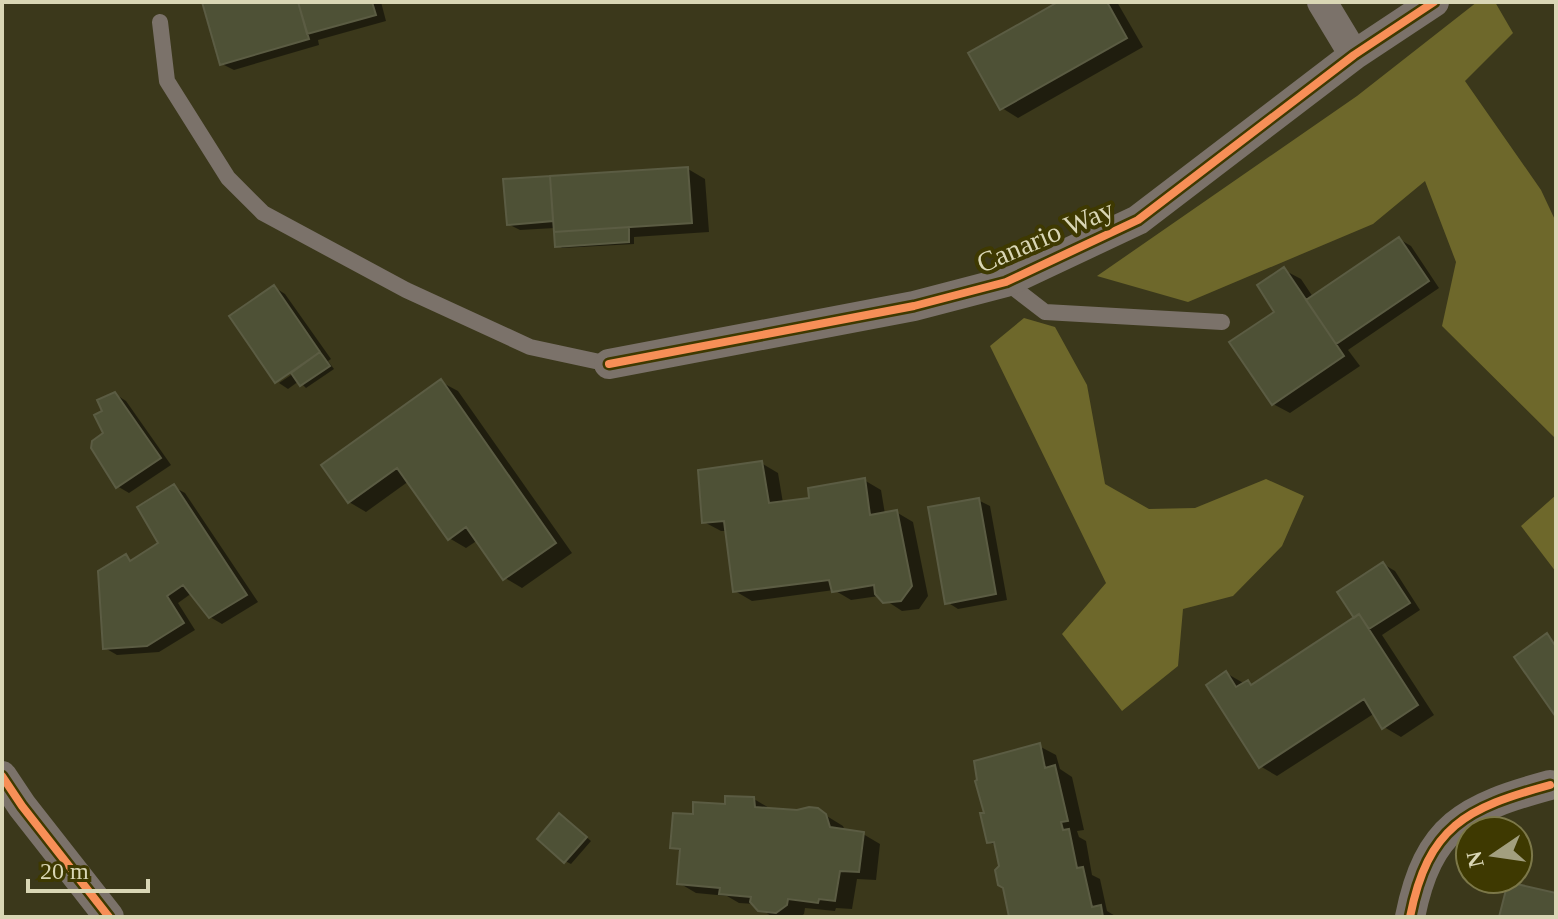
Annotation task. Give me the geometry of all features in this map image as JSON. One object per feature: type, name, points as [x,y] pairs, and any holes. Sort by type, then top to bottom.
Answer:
[{"type":"street","points":[[1322,2],[1354,55]]},
{"type":"street","name":"Canario Way","points":[[609,364],[914,306],[1006,282],[1138,220],[1354,55],[1434,2]]},
{"type":"street","points":[[2,776],[109,917]]},
{"type":"street","points":[[1410,917],[1420,877],[1433,847],[1453,826],[1485,807],[1550,785]]},
{"type":"lane","points":[[160,22],[167,81],[228,178],[263,213],[406,290],[530,347],[609,364]]},
{"type":"lane","points":[[1006,282],[1045,312],[1222,322]]},
{"type":"shaded area","points":[[1477,2],[1495,2],[1513,33],[1465,81],[1541,190],[1556,222],[1556,439],[1442,326],[1456,262],[1425,181],[1373,224],[1188,302],[1097,276],[1357,96]]},
{"type":"shaded area","points":[[1024,318],[1055,327],[1087,385],[1105,484],[1149,509],[1195,508],[1266,479],[1304,496],[1282,546],[1233,596],[1183,609],[1178,666],[1122,711],[1062,634],[1106,583],[990,346]]},
{"type":"shaded area","points":[[1556,495],[1556,572],[1521,526]]},
{"type":"building","points":[[202,2],[298,2],[309,39],[220,65]]},
{"type":"building","points":[[298,2],[372,2],[376,15],[307,34]]},
{"type":"building","points":[[1058,2],[1107,2],[1127,38],[1000,110],[968,53]]},
{"type":"building","points":[[688,167],[692,223],[554,232],[550,176]]},
{"type":"building","points":[[550,176],[553,221],[507,225],[503,179]]},
{"type":"building","points":[[629,227],[629,242],[555,247],[554,232]]},
{"type":"building","points":[[1399,237],[1429,281],[1336,344],[1306,300]]},
{"type":"building","points":[[1284,267],[1344,356],[1272,405],[1229,342],[1274,312],[1257,285]]},
{"type":"building","points":[[274,285],[320,352],[275,383],[229,316]]},
{"type":"building","points":[[320,352],[330,366],[300,386],[291,373]]},
{"type":"building","points":[[441,379],[556,543],[503,580],[466,527],[448,540],[397,468],[348,503],[321,465]]},
{"type":"building","points":[[115,392],[161,458],[116,488],[91,448],[92,441],[103,433],[94,415],[102,411],[97,400]]},
{"type":"building","points":[[762,461],[769,503],[809,498],[808,488],[865,478],[870,515],[897,510],[912,586],[901,601],[883,603],[875,594],[874,585],[832,592],[829,580],[733,592],[724,521],[702,523],[698,470]]},
{"type":"building","points":[[174,484],[247,595],[209,618],[183,585],[167,596],[184,623],[147,646],[103,649],[98,571],[126,554],[130,561],[158,543],[137,507]]},
{"type":"building","points":[[979,498],[996,594],[945,604],[928,507]]},
{"type":"building","points":[[1383,562],[1410,603],[1369,629],[1359,614],[1354,618],[1337,592]]},
{"type":"building","points":[[1359,614],[1418,705],[1382,729],[1364,699],[1259,768],[1206,685],[1226,671],[1236,687],[1248,680],[1251,685]]},
{"type":"building","points":[[1547,633],[1556,647],[1556,717],[1514,657]]},
{"type":"building","points":[[1040,743],[1045,768],[1055,765],[1068,821],[1061,822],[1063,830],[1069,829],[1077,868],[1083,867],[1092,907],[1101,905],[1103,917],[1009,917],[1003,888],[998,885],[995,870],[999,866],[994,842],[987,843],[980,813],[984,813],[975,781],[974,761]]},
{"type":"building","points":[[725,796],[754,797],[755,807],[818,808],[826,814],[830,827],[864,832],[859,872],[840,871],[835,901],[819,899],[818,903],[788,899],[787,905],[776,913],[758,911],[750,902],[751,897],[719,894],[720,888],[677,884],[680,849],[670,848],[673,813],[693,814],[693,802],[725,804]]},
{"type":"building","points":[[559,813],[587,837],[564,863],[537,839]]},
{"type":"building","points":[[1534,888],[1556,893],[1556,917],[1499,917],[1505,895],[1534,895]]},
{"type":"cycle path","points":[[609,364],[914,306],[1006,282],[1138,220],[1354,55],[1434,2]]},
{"type":"cycle path","points":[[2,776],[109,917]]},
{"type":"cycle path","points":[[1410,917],[1428,861],[1440,841],[1455,826],[1495,803],[1550,785]]}]
